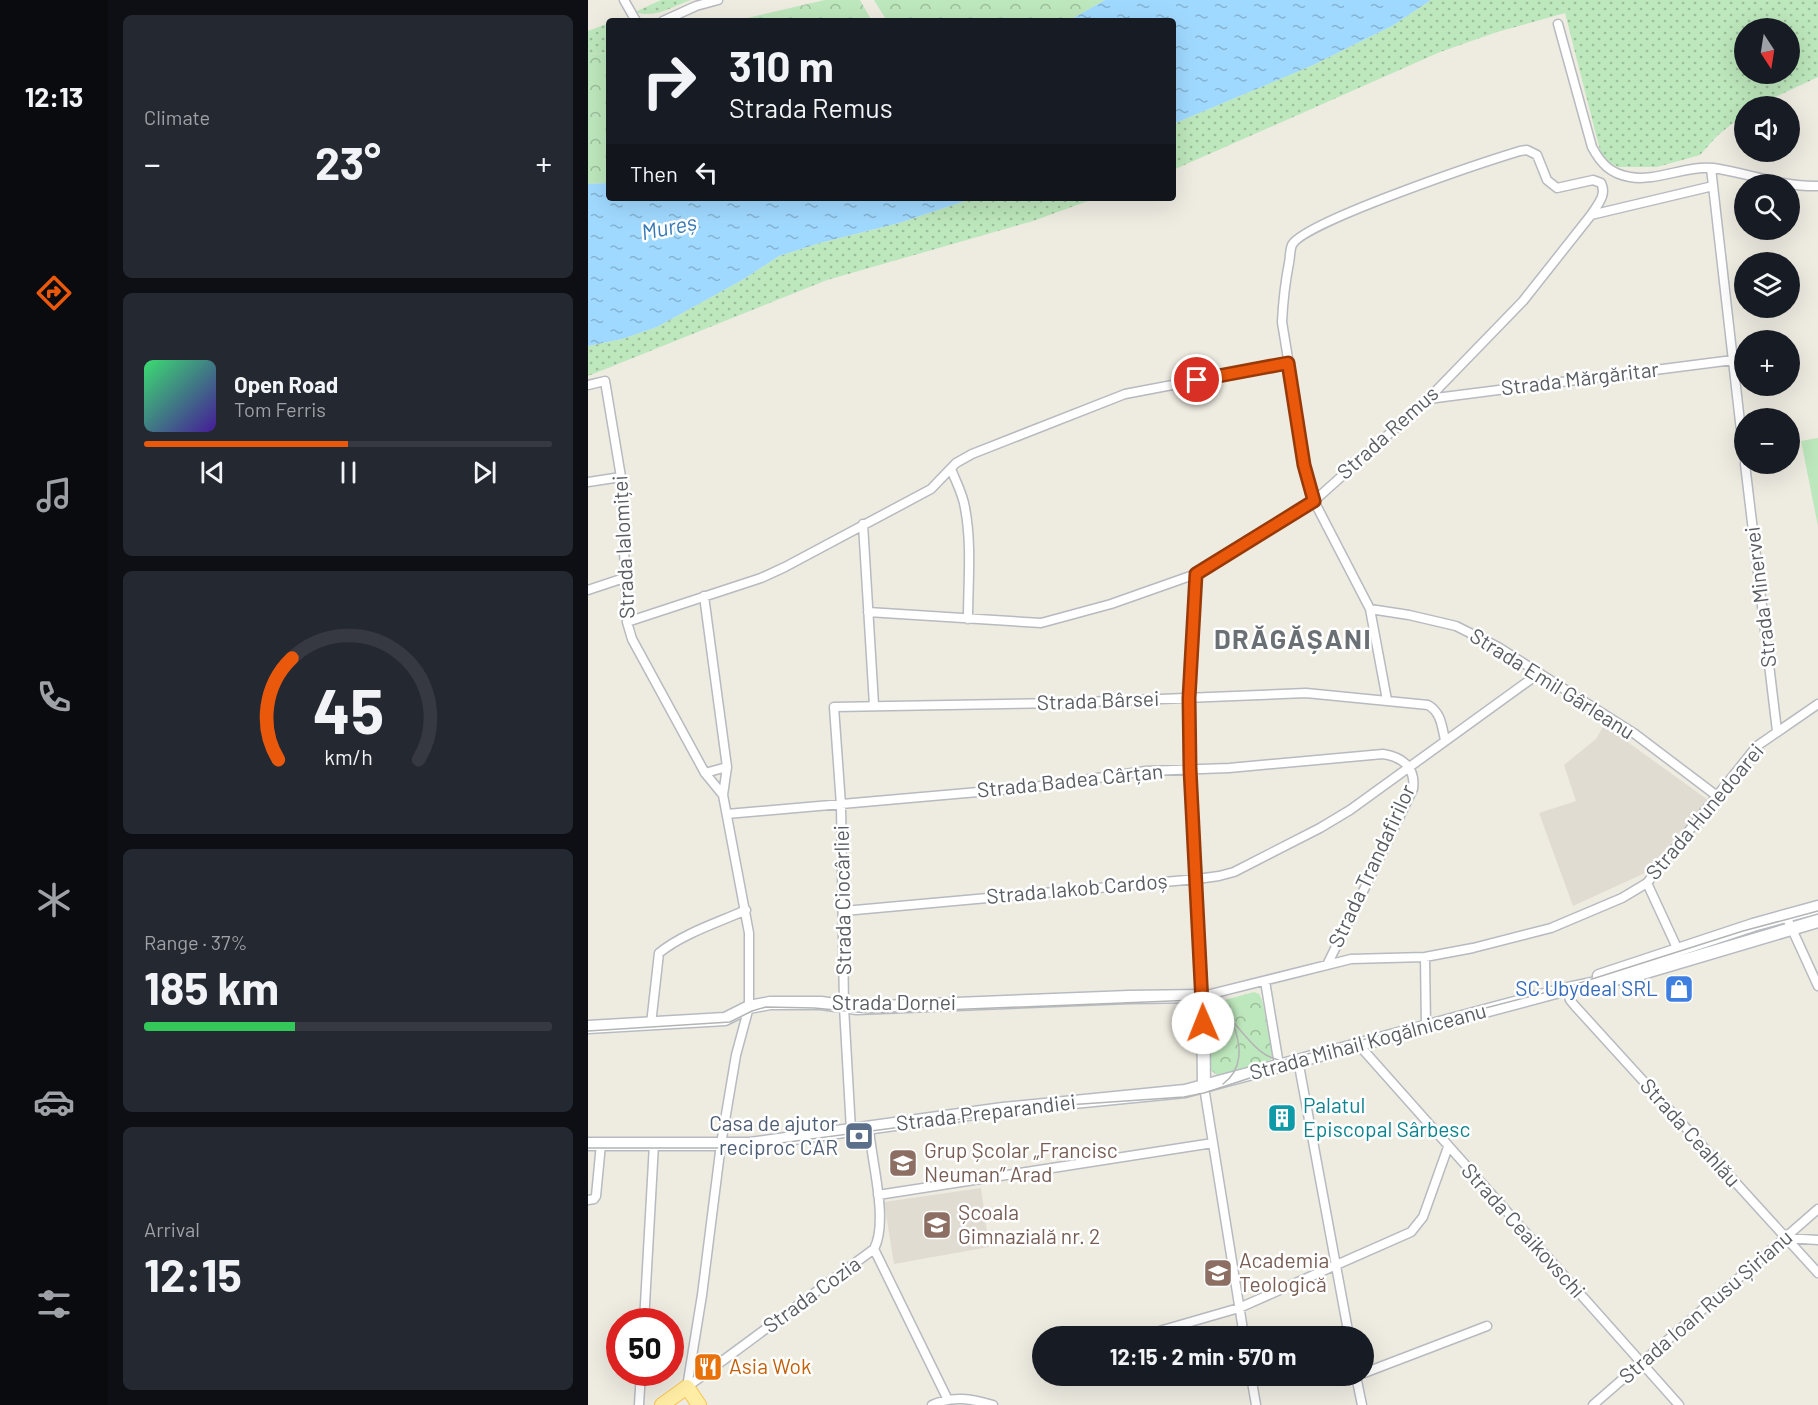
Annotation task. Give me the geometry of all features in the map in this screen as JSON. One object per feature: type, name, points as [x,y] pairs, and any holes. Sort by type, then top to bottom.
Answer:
[{"type":"main road","name":"Strada Mihail Kogălniceanu","points":[[1567,989],[1616,970],[1818,907]]},
{"type":"main road","name":"Strada Mihail Kogălniceanu","points":[[1204,1087],[1567,989],[1639,974],[1818,921]]},
{"type":"main road","name":"Strada Dornei","points":[[588,1026],[725,1019],[748,1007],[770,1003],[821,1003],[844,1007],[1203,996]]},
{"type":"main road","points":[[1203,996],[1204,1087]]},
{"type":"main road","name":"Strada Preparandiei","points":[[588,1144],[750,1144],[1003,1109],[1185,1091],[1204,1087]]},
{"type":"main road","points":[[687,1387],[699,1405]]},
{"type":"main road","name":"Strada Cozia","points":[[662,1405],[687,1387]]},
{"type":"street","points":[[624,0],[634,18]]},
{"type":"street","points":[[670,18],[696,6],[718,0]]},
{"type":"street","points":[[1558,24],[1585,125],[1600,163],[1607,169],[1631,178],[1711,168],[1792,185],[1818,186]]},
{"type":"street","points":[[1387,700],[1370,609],[1314,501],[1304,465],[1282,322],[1283,298],[1292,244],[1302,235],[1344,214],[1479,163],[1527,150],[1537,155],[1547,180],[1557,188],[1593,180],[1602,183],[1603,195],[1592,215]]},
{"type":"street","points":[[1711,168],[1738,408]]},
{"type":"street","points":[[1592,215],[1713,186]]},
{"type":"street","name":"Strada Remus","points":[[868,612],[1041,623],[1111,604],[1196,574],[1314,501],[1428,399],[1523,301],[1592,215]]},
{"type":"street","name":"Strada Mărgăritar","points":[[1428,399],[1733,360]]},
{"type":"street","points":[[627,622],[760,578],[785,567],[931,489],[956,462],[1125,394],[1288,363]]},
{"type":"street","name":"Strada Ialomiței","points":[[588,385],[605,381],[621,477],[627,622],[639,653],[705,773],[723,795]]},
{"type":"street","points":[[951,469],[962,495],[968,527],[968,619]]},
{"type":"street","name":"Strada Minervei","points":[[1746,474],[1777,731]]},
{"type":"street","points":[[588,482],[621,477]]},
{"type":"street","points":[[862,524],[874,705]]},
{"type":"street","points":[[1196,574],[1189,698],[1190,769],[1203,996]]},
{"type":"street","points":[[588,590],[624,578]]},
{"type":"street","points":[[687,1387],[702,1296],[721,1144],[736,1055],[748,1007],[750,965],[746,910],[723,795],[728,767],[704,596]]},
{"type":"street","name":"Strada Emil Gârleanu","points":[[1370,609],[1456,626],[1498,647],[1635,734],[1717,796]]},
{"type":"street","name":"Strada Iakob Cardoș","points":[[844,911],[1197,879],[1234,872],[1350,810],[1538,674]]},
{"type":"street","name":"Strada Bârsei","points":[[834,707],[1061,703],[1306,693],[1428,705],[1438,714],[1445,740]]},
{"type":"street","name":"Strada Hunedoarei","points":[[1203,996],[1364,958],[1425,957],[1473,948],[1551,928],[1622,898],[1647,883],[1666,862],[1758,746],[1818,704]]},
{"type":"street","name":"Strada Ciocârliei","points":[[834,707],[842,805],[844,1007],[852,1130]]},
{"type":"street","name":"Strada Badea Cârțan","points":[[727,814],[1034,787],[1146,771],[1383,754],[1394,756],[1410,767]]},
{"type":"street","points":[[705,773],[728,767]]},
{"type":"street","name":"Strada Trandafirilor","points":[[1327,965],[1413,789],[1413,775],[1410,767]]},
{"type":"street","points":[[1647,883],[1678,950]]},
{"type":"street","points":[[651,1024],[658,953],[669,945],[746,910]]},
{"type":"street","points":[[1786,916],[1818,986]]},
{"type":"street","points":[[1425,957],[1426,1026]]},
{"type":"street","points":[[1265,981],[1279,1065]]},
{"type":"street","name":"Strada Ceahlău","points":[[1567,989],[1570,1000],[1575,1006],[1818,1273]]},
{"type":"street","name":"Strada Ceaikovschi","points":[[1358,1044],[1679,1405]]},
{"type":"street","points":[[1298,1060],[1347,1326]]},
{"type":"street","points":[[1204,1087],[1242,1326]]},
{"type":"street","points":[[868,1128],[878,1195],[880,1228],[874,1249],[948,1400]]},
{"type":"street","points":[[878,1195],[1213,1143]]},
{"type":"street","points":[[588,1200],[596,1196],[602,1144]]},
{"type":"street","points":[[645,1308],[654,1144]]},
{"type":"street","points":[[1177,1326],[1239,1308],[1411,1232],[1423,1217],[1449,1147]]},
{"type":"street","name":"Strada Ioan Rusu Șirianu","points":[[1593,1405],[1818,1209]]},
{"type":"street","points":[[1786,1238],[1818,1240]]},
{"type":"street","name":"Strada Cozia","points":[[687,1387],[874,1249]]},
{"type":"street","points":[[1374,1369],[1486,1326]]},
{"type":"street","points":[[639,1405],[640,1386]]},
{"type":"street","points":[[1253,1386],[1256,1405]]},
{"type":"street","points":[[1359,1386],[1362,1405]]},
{"type":"street","points":[[932,1405],[948,1400],[970,1399],[993,1405]]},
{"type":"shaded area","points":[[1604,725],[1708,800],[1645,873],[1573,906],[1539,813],[1576,801],[1564,765],[1596,739]]},
{"type":"shaded area","name":"Școala Gimnazială nr. 2","points":[[981,1188],[989,1247],[894,1264],[884,1202]]},
{"type":"green space","points":[[661,0],[691,0],[657,13],[635,12]]},
{"type":"green space","points":[[825,0],[860,0],[870,18],[747,18]]},
{"type":"green space","points":[[874,0],[1105,0],[1073,18],[885,18]]},
{"type":"green space","points":[[1431,0],[1818,0],[1818,77],[1777,96],[1734,96],[1734,122],[1717,136],[1700,155],[1657,167],[1618,167],[1602,158],[1565,13],[1497,32],[1440,52],[1176,169],[1176,123],[1311,66],[1392,26]]},
{"type":"green space","points":[[606,24],[606,53],[588,54],[588,31]]},
{"type":"green space","points":[[606,53],[606,183],[588,184],[588,54]]},
{"type":"green space","points":[[965,201],[1088,201],[1033,221],[827,280],[588,376],[588,346],[622,339],[657,327],[744,279],[779,256],[899,223]]},
{"type":"green space","points":[[1818,438],[1818,526],[1801,441]]},
{"type":"green space","points":[[1254,992],[1259,994],[1262,1000],[1273,1051],[1271,1060],[1219,1077],[1211,1070],[1209,1010],[1214,1003]]},
{"type":"water","points":[[1105,0],[1431,0],[1392,26],[1311,66],[1176,123],[1176,18],[1073,18]]},
{"type":"water","name":"Mureș","points":[[606,183],[606,201],[965,201],[899,223],[779,256],[744,279],[657,327],[622,339],[588,346],[588,184]]},
{"type":"tram line","points":[[588,1031],[730,1022],[766,1007],[814,1008],[868,1013],[1196,1000],[1210,1003],[1222,1011],[1264,1054],[1284,1060],[1567,987],[1743,931],[1818,911]]},
{"type":"tram line","points":[[1223,1084],[1234,1072],[1239,1058],[1234,1027]]},
{"type":"tram line","points":[[588,1148],[744,1148],[1067,1105],[1184,1097],[1204,1093],[1293,1064]]},
{"type":"place","name":"SC Ubydeal SRL","points":[[1679,989]]},
{"type":"place","name":"Palatul Episcopal Sârbesc","points":[[1282,1118]]},
{"type":"place","name":"Casa de ajutor reciproc CAR","points":[[859,1136]]},
{"type":"place","name":"Grup Școlar „Francisc Neuman” Arad","points":[[903,1163]]},
{"type":"place","name":"Școala Gimnazială nr. 2","points":[[937,1225]]},
{"type":"place","name":"Academia Teologică","points":[[1218,1273]]},
{"type":"place","name":"Asia Wok","points":[[708,1367]]},
{"type":"district","name":"DRĂGĂȘANI","points":[[1293,640]]},
{"type":"route","points":[[1197,380],[1288,363],[1304,465],[1314,501],[1196,574],[1189,698],[1190,769],[1203,1023]]}]
